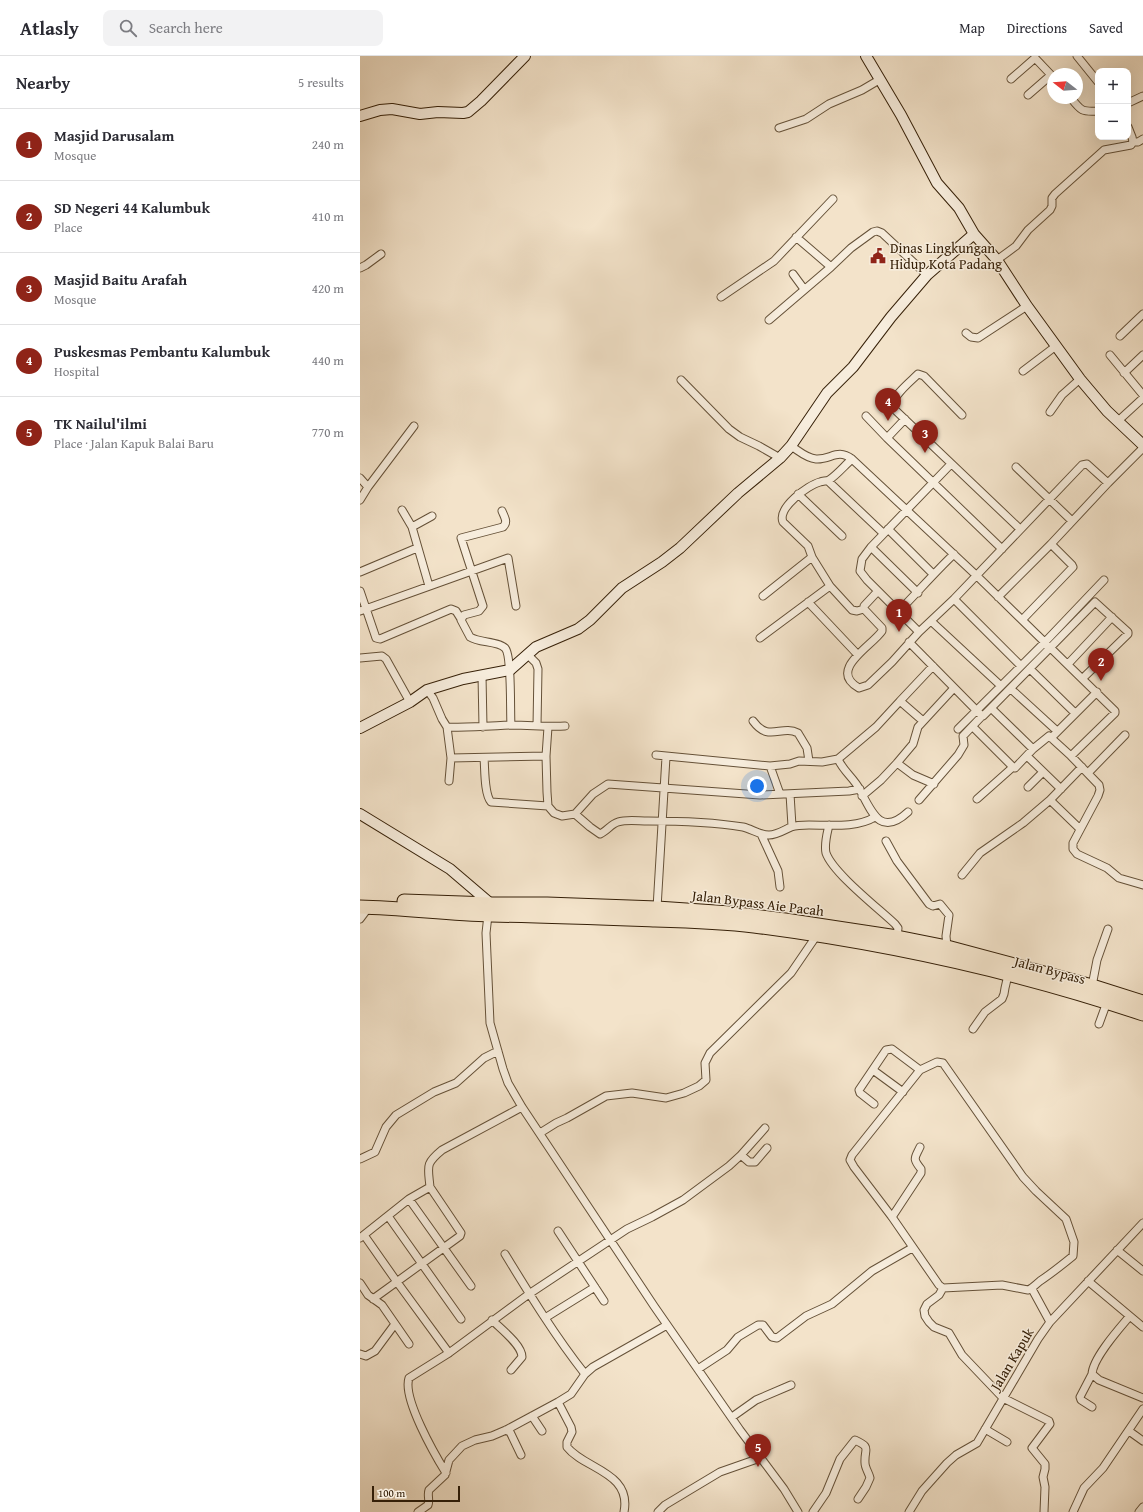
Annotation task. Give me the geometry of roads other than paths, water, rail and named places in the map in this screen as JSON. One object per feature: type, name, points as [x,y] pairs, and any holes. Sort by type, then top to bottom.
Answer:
[{"type":"highway","name":"Jalan Bypass Aie Pacah","points":[[363,904],[490,910],[547,904],[657,908],[730,913],[786,920],[897,937],[947,947],[1092,986],[1143,1002]]},
{"type":"highway","name":"Jalan Bypass","points":[[490,910],[702,921],[754,926],[816,935],[948,960],[1107,1002],[1143,1014]]},
{"type":"highway","points":[[947,947],[948,960]]},
{"type":"street","points":[[360,116],[380,110],[392,109],[420,114],[438,112],[468,112],[481,101],[525,56]]},
{"type":"street","points":[[866,56],[901,115],[937,183],[959,208],[974,234],[997,260],[1027,306],[1080,379],[1107,411],[1143,446],[1051,544],[998,597]]},
{"type":"street","points":[[1077,56],[1095,78]]},
{"type":"street","points":[[1010,79],[1034,57],[1047,71]]},
{"type":"street","points":[[779,128],[806,118],[829,104],[862,90],[879,80]]},
{"type":"street","points":[[1028,95],[1047,80]]},
{"type":"street","points":[[1131,102],[1143,96]]},
{"type":"street","points":[[1076,104],[1080,109],[1086,111],[1095,110]]},
{"type":"street","points":[[1131,135],[1133,142]]},
{"type":"street","points":[[997,260],[1016,246],[1028,230],[1050,210],[1052,206],[1052,198],[1055,194],[1104,150],[1127,147],[1133,142],[1138,142],[1143,139]]},
{"type":"street","points":[[721,297],[766,267],[780,255],[834,199]]},
{"type":"street","points":[[769,320],[851,248],[872,232],[877,231],[882,233],[927,275]]},
{"type":"street","points":[[360,728],[410,702],[427,690],[482,675],[510,670],[536,647],[578,629],[590,620],[627,584],[662,562],[680,548],[738,493],[780,458],[791,446],[827,393],[853,367],[891,317],[927,275],[974,234]]},
{"type":"street","points":[[796,237],[830,267]]},
{"type":"street","points":[[360,268],[381,254]]},
{"type":"street","points":[[793,274],[804,289]]},
{"type":"street","points":[[966,333],[971,337],[978,338],[1027,306]]},
{"type":"street","points":[[1120,336],[1143,314]]},
{"type":"street","points":[[1023,371],[1056,346]]},
{"type":"street","points":[[1110,355],[1143,395]]},
{"type":"street","points":[[1124,373],[1143,355]]},
{"type":"street","points":[[962,415],[924,376],[918,374],[893,401],[892,407],[1020,529]]},
{"type":"street","points":[[1050,412],[1062,395],[1080,379]]},
{"type":"street","points":[[681,380],[729,429],[740,438],[759,446],[780,458]]},
{"type":"street","points":[[1118,421],[1143,398]]},
{"type":"street","points":[[866,416],[1002,549]]},
{"type":"street","points":[[887,438],[905,419]]},
{"type":"street","points":[[360,500],[368,487],[414,426]]},
{"type":"street","points":[[791,446],[809,458],[817,459],[841,454],[852,459],[977,576],[1083,678],[1116,712],[1071,756]]},
{"type":"street","points":[[852,459],[828,481],[820,482],[798,494],[786,508],[782,515],[782,519],[783,522],[808,546],[812,557],[830,586],[852,610],[857,611],[864,609]]},
{"type":"street","points":[[919,632],[867,580],[860,571],[862,558],[951,464]]},
{"type":"street","points":[[864,609],[882,628],[882,631],[849,665],[847,673],[848,678],[859,688],[865,687],[892,662],[909,642],[977,576],[1020,529],[1085,464],[1090,465],[1108,483]]},
{"type":"street","points":[[1016,467],[1072,521]]},
{"type":"street","points":[[360,478],[368,487]]},
{"type":"street","points":[[828,481],[933,574]]},
{"type":"street","points":[[798,494],[842,536]]},
{"type":"street","points":[[402,510],[412,527],[429,586]]},
{"type":"street","points":[[461,618],[467,614],[479,611],[483,606],[461,538],[502,527],[506,524],[506,520],[502,511]]},
{"type":"street","points":[[412,527],[432,516]]},
{"type":"street","points":[[1022,620],[1073,567],[1051,544]]},
{"type":"street","points":[[871,547],[918,593]]},
{"type":"street","points":[[360,572],[417,548]]},
{"type":"street","points":[[898,612],[918,593],[933,574],[954,554]]},
{"type":"street","points":[[763,596],[812,557]]},
{"type":"street","points":[[363,610],[508,558],[516,606]]},
{"type":"street","points":[[919,800],[958,755],[964,745],[963,736],[973,727],[980,713],[1001,686],[1104,580]]},
{"type":"street","points":[[760,638],[830,586]]},
{"type":"street","points":[[360,591],[363,610],[376,638],[380,639],[451,609],[456,611],[461,618],[463,627],[470,637],[505,648],[508,654],[510,670],[511,725]]},
{"type":"street","points":[[864,609],[864,606],[878,591]]},
{"type":"street","points":[[954,599],[1021,666]]},
{"type":"street","points":[[808,602],[858,655]]},
{"type":"street","points":[[958,729],[980,713],[991,708],[1095,602],[1128,632],[1128,634],[1083,678]]},
{"type":"street","points":[[1068,664],[1112,617]]},
{"type":"street","points":[[931,620],[1001,686]]},
{"type":"street","points":[[909,642],[980,713]]},
{"type":"street","points":[[527,654],[536,663],[538,669],[537,726]]},
{"type":"street","points":[[360,658],[382,656],[386,659],[410,702]]},
{"type":"street","points":[[656,755],[770,766],[790,764],[799,761],[822,762],[838,759],[876,727],[933,666]]},
{"type":"street","points":[[1030,669],[1075,713]]},
{"type":"street","points":[[482,675],[483,727]]},
{"type":"street","points":[[548,727],[546,756],[548,806],[554,813],[562,816],[575,814],[593,794],[608,784],[752,794],[861,793],[881,780],[897,763],[913,744],[916,730],[954,688]]},
{"type":"street","points":[[1011,689],[1057,732]]},
{"type":"street","points":[[427,690],[433,698],[447,728],[451,758],[450,781]]},
{"type":"street","points":[[1051,738],[1097,692]]},
{"type":"street","points":[[900,701],[923,722]]},
{"type":"street","points":[[991,708],[1033,749]]},
{"type":"street","points":[[754,721],[758,728],[764,732],[793,731],[798,734],[807,748],[809,761]]},
{"type":"street","points":[[447,728],[511,725],[548,727],[565,726]]},
{"type":"street","points":[[973,727],[1013,768]]},
{"type":"street","points":[[1088,773],[1125,735]]},
{"type":"street","points":[[976,799],[1013,768],[1015,768],[1047,736],[1051,738],[1088,773],[1099,785],[1100,790],[1072,843],[1073,849],[1077,854],[1107,868],[1120,878],[1143,885]]},
{"type":"street","points":[[451,758],[546,756]]},
{"type":"street","points":[[657,908],[666,756]]},
{"type":"street","points":[[1027,756],[1060,789]]},
{"type":"street","points":[[484,758],[486,790],[491,802],[548,806]]},
{"type":"street","points":[[838,759],[873,811],[875,817],[885,822],[890,822],[902,817],[908,812]]},
{"type":"street","points":[[897,763],[913,775],[934,784]]},
{"type":"street","points":[[770,766],[780,794]]},
{"type":"street","points":[[962,875],[980,853],[1023,823],[1050,800],[1082,767]]},
{"type":"street","points":[[1028,787],[1043,772]]},
{"type":"street","points":[[790,794],[792,826]]},
{"type":"street","points":[[1050,800],[1080,829]]},
{"type":"street","points":[[360,814],[450,869],[490,910],[486,932],[490,1023],[508,1084],[667,1325],[740,1430],[784,1489],[798,1512]]},
{"type":"street","points":[[575,814],[600,834],[613,824],[619,822],[663,821],[693,822],[743,827],[760,834],[770,835],[782,832],[792,826],[861,822],[875,817]]},
{"type":"street","points":[[829,825],[825,846],[829,859],[840,873],[895,924],[898,928],[897,937]]},
{"type":"street","points":[[760,834],[778,870],[780,886]]},
{"type":"street","points":[[886,841],[897,861],[930,904],[933,906],[940,904],[949,916],[946,936],[947,947]]},
{"type":"street","points":[[360,919],[363,904]]},
{"type":"street","points":[[1092,986],[1097,960],[1108,929]]},
{"type":"street","points":[[540,1133],[606,1096],[632,1093],[666,1098],[684,1093],[699,1086],[706,1080],[705,1063],[710,1054],[791,973],[816,935]]},
{"type":"street","points":[[973,1029],[986,1012],[1002,999],[1008,975]]},
{"type":"street","points":[[1099,1024],[1107,1002]]},
{"type":"street","points":[[874,1104],[859,1090],[886,1050],[890,1049],[920,1070]]},
{"type":"street","points":[[360,1159],[375,1152],[386,1127],[396,1115],[434,1092],[456,1083],[484,1058],[498,1051]]},
{"type":"street","points":[[937,1062],[943,1063],[1023,1177],[1066,1219],[1074,1242],[1073,1256],[1055,1272],[1039,1282],[1032,1289],[1028,1290],[1002,1285],[943,1288],[939,1285],[850,1160],[852,1154],[903,1092],[920,1070],[937,1062]]},
{"type":"street","points":[[873,1070],[903,1092]]},
{"type":"street","points":[[373,1299],[460,1236],[461,1233],[430,1187],[428,1165],[432,1158],[442,1150],[522,1107]]},
{"type":"street","points":[[446,1473],[425,1438],[410,1394],[408,1382],[409,1378],[449,1353],[529,1294],[611,1240],[633,1226],[683,1200],[707,1183],[741,1155],[765,1128]]},
{"type":"street","points":[[892,1217],[921,1172],[921,1169],[914,1159],[920,1146]]},
{"type":"street","points":[[741,1155],[749,1162],[755,1162],[767,1148]]},
{"type":"street","points":[[430,1187],[409,1199],[362,1236],[449,1353]]},
{"type":"street","points":[[409,1199],[471,1286]]},
{"type":"street","points":[[388,1216],[461,1320]]},
{"type":"street","name":"Jalan Kapuk","points":[[912,1511],[922,1491],[947,1463],[956,1455],[977,1443],[1038,1339],[1050,1322],[1143,1223]]},
{"type":"street","points":[[558,1231],[604,1301]]},
{"type":"street","points":[[698,1369],[727,1350],[738,1337],[758,1325],[763,1326],[772,1337],[777,1338],[806,1316],[832,1304],[872,1271],[912,1248]]},
{"type":"street","points":[[1117,1250],[1143,1271]]},
{"type":"street","points":[[505,1254],[545,1318],[585,1374]]},
{"type":"street","points":[[1088,1281],[1129,1317],[1143,1327]]},
{"type":"street","points":[[360,1283],[368,1295],[382,1305],[409,1344]]},
{"type":"street","points":[[545,1318],[595,1287]]},
{"type":"street","points":[[943,1288],[940,1295],[927,1304],[924,1310],[925,1316],[934,1327],[949,1333],[962,1355],[1003,1398],[1046,1418],[1050,1423],[1032,1448],[1045,1464],[1043,1477],[1045,1487],[1044,1512]]},
{"type":"street","points":[[1032,1289],[1050,1322]]},
{"type":"street","points":[[1092,1407],[1081,1400],[1080,1397],[1092,1374],[1094,1364],[1110,1339],[1129,1317]]},
{"type":"street","points":[[492,1320],[517,1344],[522,1353],[522,1357],[511,1370]]},
{"type":"street","points":[[360,1354],[366,1356],[375,1351],[395,1324]]},
{"type":"street","points":[[418,1512],[428,1505],[430,1499],[428,1493],[429,1490],[446,1473],[449,1460],[462,1446],[506,1430],[558,1402],[571,1394],[585,1374],[593,1367],[667,1325]]},
{"type":"street","points":[[1092,1374],[1099,1380],[1143,1398]]},
{"type":"street","points":[[732,1417],[756,1400],[791,1384]]},
{"type":"street","points":[[558,1402],[571,1427],[572,1432],[566,1446],[584,1461],[594,1465],[606,1473],[617,1483],[623,1493],[626,1504],[624,1512]]},
{"type":"street","points":[[1073,1512],[1084,1488],[1103,1468],[1143,1409]]},
{"type":"street","points":[[532,1416],[542,1431]]},
{"type":"street","points":[[985,1429],[1007,1442]]},
{"type":"street","points":[[506,1430],[510,1432],[521,1455]]},
{"type":"street","points":[[1129,1431],[1143,1440]]},
{"type":"street","points":[[813,1512],[826,1493],[840,1459],[855,1440],[865,1444],[865,1464],[870,1478],[858,1500]]},
{"type":"street","points":[[658,1512],[665,1505],[720,1472],[760,1458]]},
{"type":"street","points":[[1139,1512],[1143,1507]]},
{"type":"place","name":"Dinas Lingkungan Hidup Kota Padang","points":[[878,256]]},
{"type":"place","name":"Puskesmas Pembantu Kalumbuk","points":[[888,421]]},
{"type":"place","name":"Masjid Baitu Arafah","points":[[925,453]]},
{"type":"place","name":"Masjid Darusalam","points":[[899,632]]},
{"type":"place","name":"SD Negeri 44 Kalumbuk","points":[[1101,681]]},
{"type":"place","name":"TK Nailul'ilmi","points":[[758,1467]]}]
